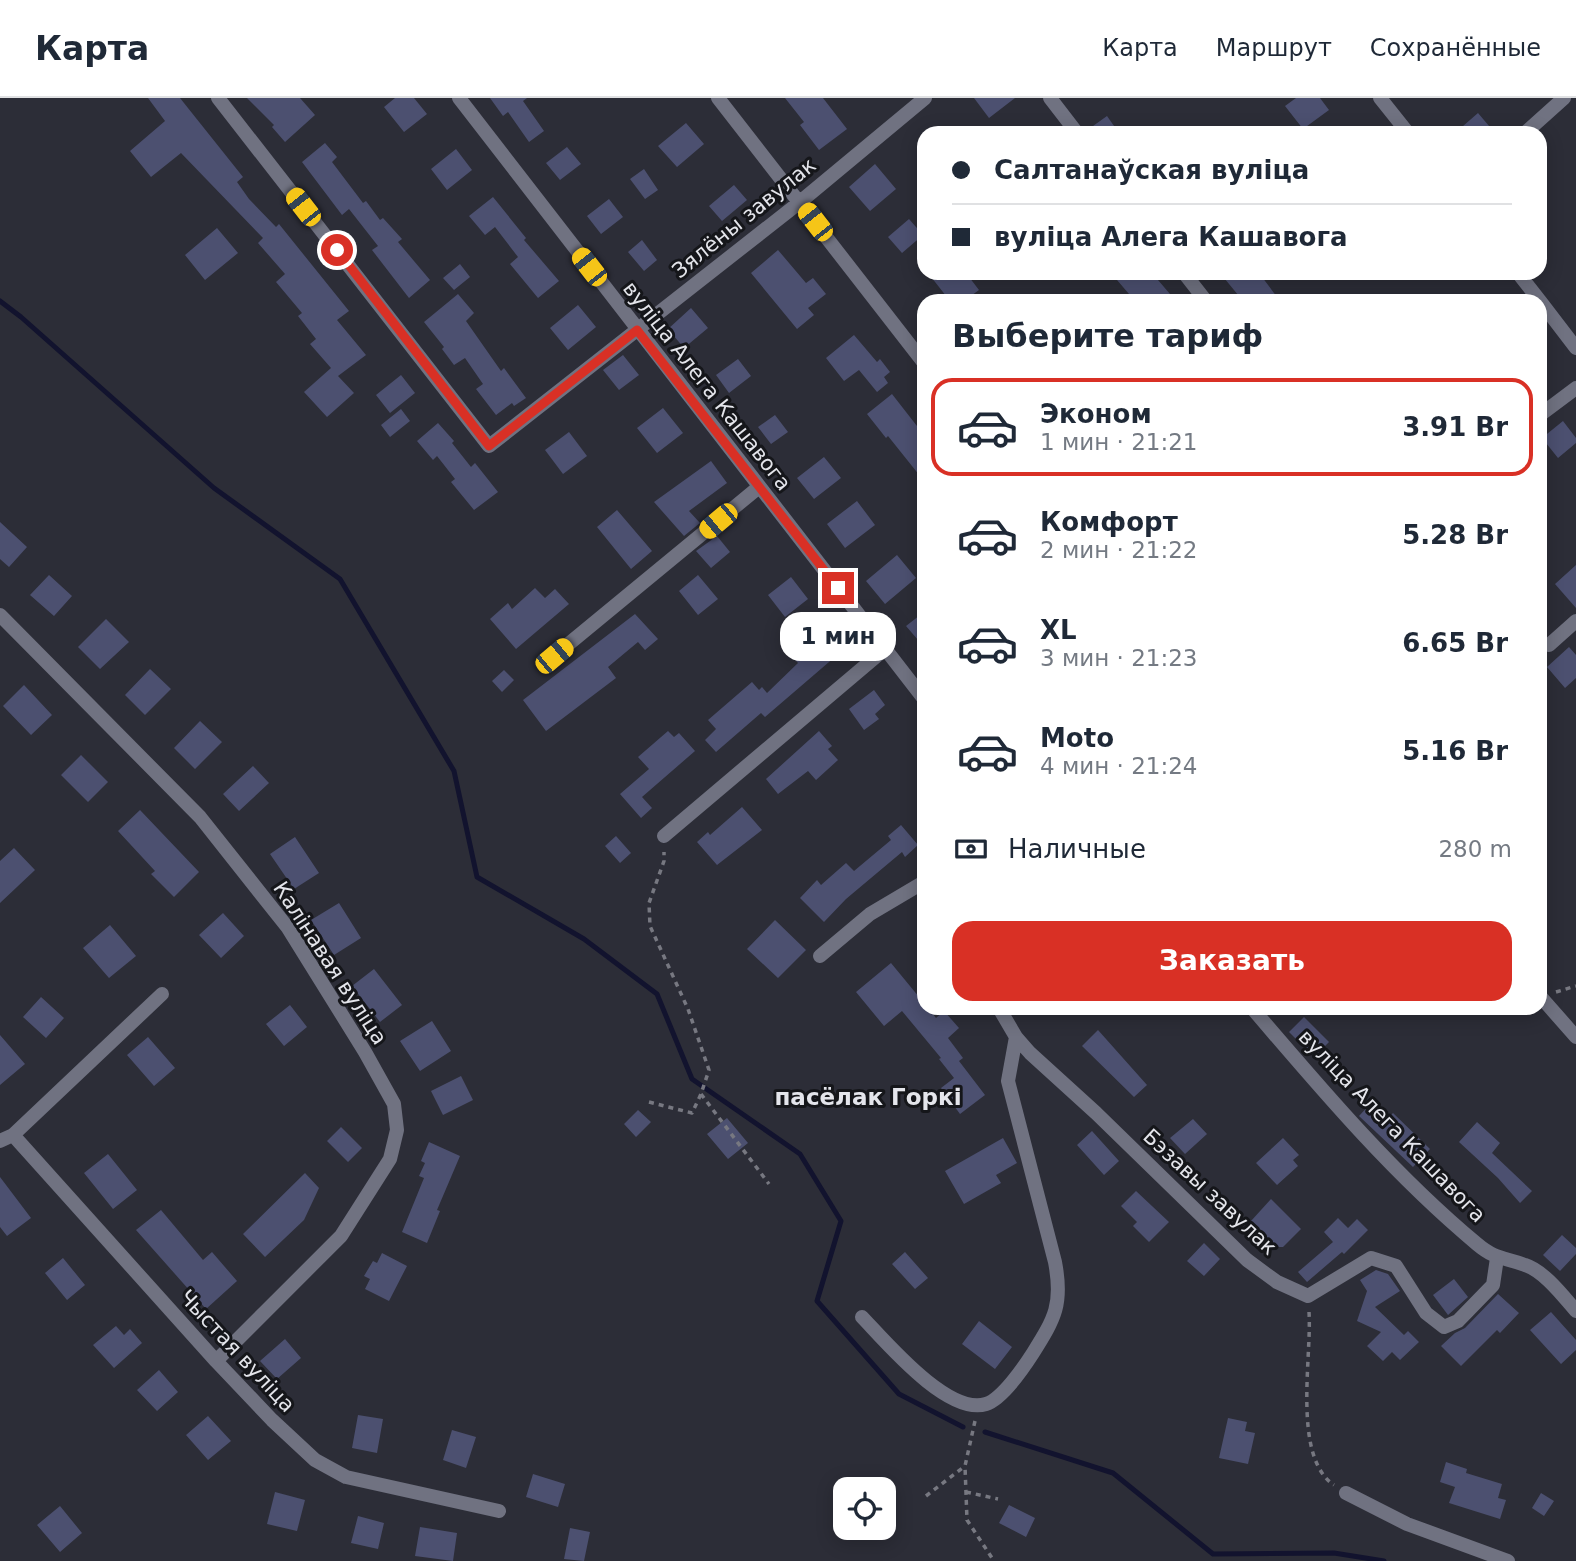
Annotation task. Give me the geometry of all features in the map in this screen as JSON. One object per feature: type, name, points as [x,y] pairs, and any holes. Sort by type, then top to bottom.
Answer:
[{"type":"street","name":"Зялёны завулак","points":[[218,98],[489,446],[800,202],[925,98]]},
{"type":"street","name":"вуліца Алега Кашавога","points":[[459,98],[917,690]]},
{"type":"street","points":[[718,98],[917,354]]},
{"type":"street","points":[[1050,98],[1072,126]]},
{"type":"street","points":[[1380,98],[1402,126]]},
{"type":"street","points":[[1533,126],[1564,98]]},
{"type":"street","points":[[1190,280],[1200,294]]},
{"type":"street","points":[[1524,280],[1534,294]]},
{"type":"street","points":[[1547,310],[1576,348]]},
{"type":"street","points":[[1547,410],[1576,388]]},
{"type":"street","points":[[554,656],[759,487]]},
{"type":"street","name":"Калінавая вуліца","points":[[0,615],[208,827],[288,928],[394,1104],[397,1130],[390,1159],[341,1236],[216,1361]]},
{"type":"street","points":[[1549,645],[1576,621]]},
{"type":"street","points":[[664,836],[885,649]]},
{"type":"street","points":[[820,956],[870,914],[917,890]]},
{"type":"street","points":[[7,1138],[162,994]]},
{"type":"street","points":[[1547,1004],[1576,1037]]},
{"type":"street","points":[[862,1317],[914,1371],[942,1393],[978,1405],[984,1405],[997,1397],[1025,1365],[1045,1332],[1059,1300],[1055,1262],[1008,1081],[1016,1037],[1003,1015]]},
{"type":"street","name":"вуліца Алега Кашавога","points":[[1258,1015],[1323,1091],[1399,1170],[1478,1245],[1497,1258],[1528,1265],[1556,1288],[1576,1311]]},
{"type":"street","name":"Бэзавы завулак","points":[[1016,1037],[1247,1260],[1277,1282],[1308,1296],[1371,1258],[1396,1266],[1426,1313],[1444,1327],[1458,1321],[1493,1285],[1497,1258]]},
{"type":"street","name":"Чыстая вуліца","points":[[7,1138],[272,1420],[315,1460],[346,1477],[499,1511]]},
{"type":"street","points":[[1346,1493],[1407,1524],[1508,1561]]},
{"type":"path","points":[[649,1102],[692,1113],[709,1070],[688,1009],[650,926],[649,903],[664,861],[664,836]]},
{"type":"path","points":[[701,1094],[769,1184]]},
{"type":"path","points":[[1310,1321],[1307,1421],[1312,1451],[1324,1479],[1346,1493]]},
{"type":"path","points":[[978,1405],[965,1466],[967,1520],[994,1561]]},
{"type":"path","points":[[926,1496],[965,1466]]},
{"type":"path","points":[[966,1492],[998,1499]]},
{"type":"building","points":[[148,98],[180,98],[243,177],[237,182],[249,199],[276,227],[279,224],[349,311],[337,320],[366,355],[338,376],[354,393],[327,417],[304,392],[331,368],[310,344],[316,339],[298,316],[302,313],[276,282],[285,274],[258,243],[263,238],[181,153],[151,177],[130,151],[165,121]]},
{"type":"building","points":[[247,98],[300,98],[315,115],[285,142],[272,127],[274,125]]},
{"type":"building","points":[[395,98],[414,98],[427,114],[404,132],[384,107]]},
{"type":"building","points":[[490,98],[527,98],[523,101],[544,131],[529,142],[508,112],[503,116]]},
{"type":"building","points":[[785,98],[823,98],[847,129],[819,150],[800,125],[804,122]]},
{"type":"building","points":[[974,98],[1015,98],[989,118]]},
{"type":"building","points":[[1296,98],[1320,98],[1329,110],[1307,126],[1301,126],[1285,106]]},
{"type":"building","points":[[1478,113],[1489,126],[1463,126]]},
{"type":"building","points":[[1107,116],[1114,126],[1093,126]]},
{"type":"building","points":[[686,123],[704,144],[677,167],[658,146]]},
{"type":"building","points":[[325,143],[337,157],[332,162],[363,203],[366,201],[380,220],[383,218],[402,239],[398,242],[430,280],[409,298],[372,250],[378,246],[349,209],[342,215],[302,162]]},
{"type":"building","points":[[567,147],[581,164],[560,180],[546,163]]},
{"type":"building","points":[[456,149],[472,170],[447,190],[431,169]]},
{"type":"building","points":[[875,164],[896,189],[870,211],[849,187]]},
{"type":"building","points":[[644,169],[658,190],[645,199],[630,179]]},
{"type":"building","points":[[734,185],[747,200],[722,221],[709,206]]},
{"type":"building","points":[[493,197],[526,238],[524,240],[559,281],[538,298],[510,264],[518,257],[495,227],[485,235],[469,216]]},
{"type":"building","points":[[609,199],[623,217],[601,234],[587,216]]},
{"type":"building","points":[[909,219],[917,228],[917,240],[902,253],[888,237]]},
{"type":"building","points":[[217,228],[238,253],[205,280],[185,255]]},
{"type":"building","points":[[642,240],[657,260],[644,271],[628,252]]},
{"type":"building","points":[[778,250],[806,283],[813,278],[826,294],[808,308],[814,315],[797,329],[751,273]]},
{"type":"building","points":[[460,264],[470,277],[454,290],[443,278]]},
{"type":"building","points":[[934,280],[971,280],[979,290],[974,294],[944,294]]},
{"type":"building","points":[[1117,280],[1158,280],[1170,294],[1129,294]]},
{"type":"building","points":[[1226,280],[1264,280],[1275,294],[1237,294]]},
{"type":"building","points":[[458,294],[474,313],[466,321],[501,371],[504,368],[526,398],[514,406],[512,403],[496,415],[476,389],[483,384],[465,358],[454,365],[424,322]]},
{"type":"building","points":[[578,305],[596,327],[568,350],[550,328]]},
{"type":"building","points":[[691,308],[708,328],[684,348],[668,329]]},
{"type":"building","points":[[854,335],[877,362],[880,359],[890,372],[884,377],[888,383],[877,392],[859,370],[844,381],[826,358]]},
{"type":"building","points":[[623,355],[639,375],[619,390],[603,370]]},
{"type":"building","points":[[738,359],[751,376],[729,393],[716,375]]},
{"type":"building","points":[[401,375],[415,393],[390,413],[376,395]]},
{"type":"building","points":[[892,394],[917,426],[917,472],[888,436],[886,438],[867,414]]},
{"type":"building","points":[[663,408],[683,433],[657,453],[637,428]]},
{"type":"building","points":[[401,409],[410,421],[390,437],[381,425]]},
{"type":"building","points":[[775,415],[788,432],[771,444],[758,427]]},
{"type":"building","points":[[1563,421],[1576,438],[1576,443],[1558,458],[1547,444],[1547,434]]},
{"type":"building","points":[[438,423],[471,467],[475,463],[498,492],[474,510],[451,482],[455,479],[437,456],[433,460],[417,441]]},
{"type":"building","points":[[569,432],[587,456],[563,474],[545,450]]},
{"type":"building","points":[[824,457],[841,478],[814,499],[797,478]]},
{"type":"building","points":[[711,461],[727,483],[689,511],[700,523],[684,536],[654,502]]},
{"type":"building","points":[[857,501],[875,525],[845,548],[827,524]]},
{"type":"building","points":[[617,510],[652,551],[631,569],[597,527]]},
{"type":"building","points":[[0,522],[27,547],[9,567],[0,559]]},
{"type":"building","points":[[717,536],[730,552],[711,568],[696,551]]},
{"type":"building","points":[[897,555],[916,578],[885,604],[866,581]]},
{"type":"building","points":[[1576,565],[1576,608],[1555,584]]},
{"type":"building","points":[[49,575],[72,596],[54,616],[30,595]]},
{"type":"building","points":[[698,575],[718,599],[698,615],[679,591]]},
{"type":"building","points":[[791,577],[808,599],[785,617],[768,595]]},
{"type":"building","points":[[535,588],[545,598],[555,589],[569,604],[516,649],[490,619],[508,603],[512,609]]},
{"type":"building","points":[[635,614],[658,639],[645,650],[638,642],[608,667],[616,678],[546,731],[523,700]]},
{"type":"building","points":[[917,617],[917,639],[906,626]]},
{"type":"building","points":[[106,619],[129,642],[100,669],[78,647]]},
{"type":"building","points":[[822,627],[843,650],[765,717],[761,713],[716,752],[705,740],[716,729],[708,720],[752,682],[759,690],[762,687],[767,693],[798,663],[790,654]]},
{"type":"building","points":[[1569,647],[1576,655],[1576,678],[1565,688],[1547,667]]},
{"type":"building","points":[[150,669],[171,689],[145,715],[125,695]]},
{"type":"building","points":[[504,670],[514,680],[502,692],[492,681]]},
{"type":"building","points":[[24,685],[52,715],[31,735],[3,706]]},
{"type":"building","points":[[874,690],[885,705],[875,714],[879,719],[864,730],[849,709]]},
{"type":"building","points":[[200,721],[222,742],[195,769],[174,748]]},
{"type":"building","points":[[668,731],[674,737],[679,733],[695,751],[642,797],[652,808],[641,818],[620,794],[649,769],[638,757]]},
{"type":"building","points":[[819,731],[832,746],[828,749],[838,760],[816,780],[808,771],[778,794],[766,779]]},
{"type":"building","points":[[81,755],[108,782],[88,802],[61,775]]},
{"type":"building","points":[[253,766],[269,783],[239,811],[223,794]]},
{"type":"building","points":[[742,807],[762,830],[717,865],[697,842],[708,832],[710,835]]},
{"type":"building","points":[[140,810],[199,872],[174,897],[151,874],[155,871],[118,831]]},
{"type":"building","points":[[901,825],[917,846],[905,857],[902,852],[846,899],[824,922],[800,898],[817,880],[821,885],[846,863],[854,871],[891,840],[888,836]]},
{"type":"building","points":[[616,836],[631,853],[620,863],[605,846]]},
{"type":"building","points":[[295,837],[319,873],[294,889],[270,854]]},
{"type":"building","points":[[14,848],[35,870],[0,903],[0,861]]},
{"type":"building","points":[[339,903],[361,938],[334,955],[311,920]]},
{"type":"building","points":[[223,913],[244,936],[221,958],[199,935]]},
{"type":"building","points":[[775,920],[806,950],[778,978],[747,949]]},
{"type":"building","points":[[110,925],[136,956],[109,978],[83,948]]},
{"type":"building","points":[[891,963],[917,995],[917,1015],[934,1015],[936,1018],[948,1015],[959,1028],[948,1038],[963,1058],[959,1061],[985,1095],[960,1114],[941,1088],[954,1078],[902,1011],[884,1026],[856,992]]},
{"type":"building","points":[[374,969],[402,1005],[380,1022],[352,986]]},
{"type":"building","points":[[41,997],[64,1018],[46,1038],[23,1017]]},
{"type":"building","points":[[290,1005],[307,1027],[284,1046],[266,1024]]},
{"type":"building","points":[[1304,1017],[1329,1042],[1314,1057],[1289,1032]]},
{"type":"building","points":[[432,1021],[451,1051],[420,1071],[400,1041]]},
{"type":"building","points":[[1098,1030],[1147,1085],[1134,1097],[1082,1046]]},
{"type":"building","points":[[0,1035],[25,1064],[0,1085]]},
{"type":"building","points":[[148,1037],[175,1068],[154,1086],[127,1055]]},
{"type":"building","points":[[461,1076],[473,1100],[443,1115],[431,1091]]},
{"type":"building","points":[[1372,1102],[1389,1117],[1393,1113],[1430,1149],[1413,1167],[1359,1116]]},
{"type":"building","points":[[638,1110],[651,1122],[636,1137],[624,1124]]},
{"type":"building","points":[[727,1118],[748,1143],[728,1159],[707,1134]]},
{"type":"building","points":[[1193,1119],[1207,1134],[1185,1154],[1170,1138]]},
{"type":"building","points":[[1477,1122],[1500,1143],[1492,1153],[1532,1191],[1520,1203],[1498,1178],[1459,1142]]},
{"type":"building","points":[[341,1127],[362,1148],[348,1162],[327,1141]]},
{"type":"building","points":[[1092,1131],[1119,1161],[1104,1175],[1077,1145]]},
{"type":"building","points":[[1003,1138],[1017,1163],[996,1175],[1001,1183],[964,1204],[945,1171]]},
{"type":"building","points":[[1283,1138],[1299,1155],[1293,1160],[1298,1166],[1277,1185],[1256,1163]]},
{"type":"building","points":[[429,1142],[460,1156],[437,1210],[440,1211],[427,1243],[402,1232],[424,1178],[419,1176],[425,1163],[421,1161]]},
{"type":"building","points":[[108,1154],[137,1190],[113,1209],[84,1173]]},
{"type":"building","points":[[305,1173],[319,1188],[304,1220],[265,1257],[243,1234]]},
{"type":"building","points":[[0,1177],[31,1218],[7,1236],[0,1227]]},
{"type":"building","points":[[1136,1191],[1169,1222],[1149,1242],[1133,1226],[1137,1222],[1121,1206]]},
{"type":"building","points":[[1271,1199],[1301,1229],[1283,1247],[1277,1247],[1251,1221]]},
{"type":"building","points":[[161,1210],[203,1260],[212,1252],[237,1281],[206,1309],[136,1230]]},
{"type":"building","points":[[1338,1218],[1348,1228],[1357,1219],[1368,1230],[1344,1254],[1342,1252],[1307,1282],[1298,1272],[1333,1242],[1324,1232]]},
{"type":"building","points":[[1562,1235],[1576,1248],[1576,1254],[1560,1271],[1543,1255]]},
{"type":"building","points":[[1204,1243],[1220,1259],[1204,1276],[1187,1261]]},
{"type":"building","points":[[905,1252],[928,1278],[915,1289],[892,1264]]},
{"type":"building","points":[[382,1253],[407,1266],[389,1301],[365,1289],[370,1279],[364,1276],[373,1261],[377,1263]]},
{"type":"building","points":[[63,1258],[85,1285],[67,1300],[45,1273]]},
{"type":"building","points":[[1376,1270],[1388,1274],[1400,1291],[1375,1307],[1404,1335],[1408,1331],[1419,1342],[1400,1360],[1392,1352],[1383,1361],[1367,1346],[1381,1332],[1357,1321],[1367,1291],[1360,1280]]},
{"type":"building","points":[[1454,1279],[1468,1297],[1448,1315],[1433,1295]]},
{"type":"building","points":[[1498,1294],[1519,1313],[1500,1333],[1497,1330],[1461,1366],[1441,1346],[1465,1328]]},
{"type":"building","points":[[1551,1312],[1576,1340],[1576,1350],[1561,1364],[1530,1330]]},
{"type":"building","points":[[979,1321],[1012,1347],[995,1369],[962,1344]]},
{"type":"building","points":[[116,1326],[124,1335],[130,1329],[142,1343],[114,1368],[93,1345]]},
{"type":"building","points":[[285,1339],[301,1358],[277,1379],[260,1361]]},
{"type":"building","points":[[159,1370],[178,1392],[157,1411],[137,1390]]},
{"type":"building","points":[[358,1415],[383,1419],[377,1453],[352,1448]]},
{"type":"building","points":[[208,1416],[231,1441],[208,1460],[186,1435]]},
{"type":"building","points":[[1228,1418],[1247,1422],[1245,1431],[1255,1433],[1248,1464],[1219,1458]]},
{"type":"building","points":[[452,1430],[476,1437],[466,1468],[443,1460]]},
{"type":"building","points":[[1446,1462],[1467,1469],[1466,1473],[1502,1484],[1498,1498],[1506,1500],[1500,1519],[1449,1503],[1455,1487],[1440,1482]]},
{"type":"building","points":[[533,1474],[565,1484],[558,1507],[526,1497]]},
{"type":"building","points":[[275,1492],[305,1500],[297,1531],[267,1524]]},
{"type":"building","points":[[1541,1493],[1554,1501],[1544,1516],[1532,1508]]},
{"type":"building","points":[[1009,1505],[1035,1518],[1026,1537],[999,1523]]},
{"type":"building","points":[[60,1506],[82,1533],[60,1552],[37,1525]]},
{"type":"building","points":[[358,1516],[384,1523],[378,1549],[351,1543]]},
{"type":"building","points":[[420,1527],[457,1533],[453,1561],[415,1556]]},
{"type":"building","points":[[570,1528],[590,1532],[584,1561],[564,1559]]},
{"type":"waterway","points":[[0,301],[214,488],[340,579],[454,771],[477,877],[584,939],[657,994],[692,1079],[800,1154],[841,1221],[817,1301],[899,1394],[963,1427]]},
{"type":"waterway","points":[[985,1432],[1113,1473],[1213,1554],[1334,1553],[1384,1561]]},
{"type":"district","name":"пасёлак Горкі","points":[[868,1097]]},
{"type":"route","points":[[337,250],[489,446],[637,330],[838,588]]}]
